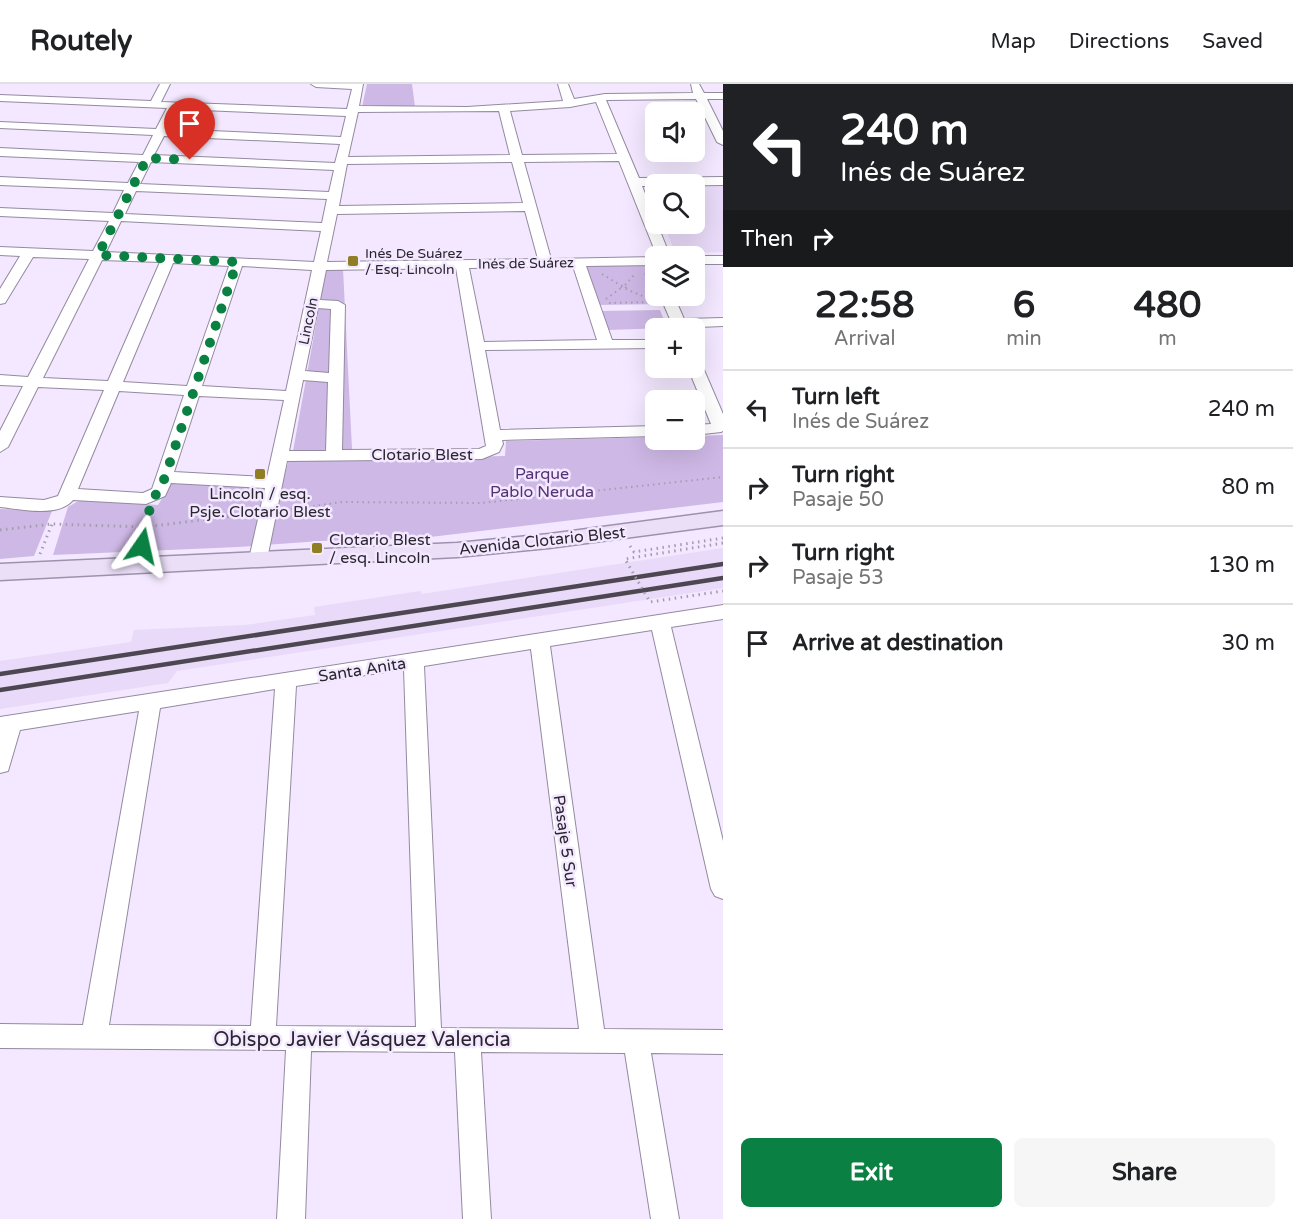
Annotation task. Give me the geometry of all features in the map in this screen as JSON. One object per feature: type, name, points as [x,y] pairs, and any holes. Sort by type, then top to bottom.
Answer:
[{"type":"main road","name":"Avenida Clotario Blest","points":[[0,572],[468,549],[723,519]]},
{"type":"street","points":[[154,105],[165,84]]},
{"type":"street","points":[[316,84],[358,85]]},
{"type":"street","points":[[563,84],[570,104]]},
{"type":"street","points":[[694,84],[721,137]]},
{"type":"street","name":"Lincoln","points":[[258,559],[358,85]]},
{"type":"street","points":[[6,101],[352,111],[458,111],[570,104],[600,98],[723,96]]},
{"type":"street","points":[[600,98],[634,182],[650,246]]},
{"type":"street","points":[[0,447],[174,105]]},
{"type":"street","points":[[503,107],[546,263]]},
{"type":"street","points":[[0,125],[346,141]]},
{"type":"street","points":[[0,152],[341,164],[624,157]]},
{"type":"street","points":[[0,181],[334,196]]},
{"type":"street","points":[[634,182],[723,181]]},
{"type":"street","points":[[331,210],[531,207]]},
{"type":"street","points":[[0,212],[328,227]]},
{"type":"street","name":"Inés de Suárez","points":[[0,251],[320,266],[645,262]]},
{"type":"street","points":[[0,300],[29,252]]},
{"type":"street","points":[[64,499],[168,259]]},
{"type":"street","points":[[705,260],[723,260]]},
{"type":"street","points":[[0,502],[64,499],[141,500],[152,498],[159,492],[237,262]]},
{"type":"street","points":[[578,262],[606,344]]},
{"type":"street","points":[[462,264],[493,435]]},
{"type":"street","points":[[312,304],[338,305],[334,455]]},
{"type":"street","points":[[705,324],[723,322]]},
{"type":"street","points":[[477,346],[645,344]]},
{"type":"street","points":[[296,375],[335,378]]},
{"type":"street","points":[[703,378],[717,403],[719,424],[718,428],[705,429]]},
{"type":"street","points":[[0,380],[292,396]]},
{"type":"street","name":"Clotario Blest","points":[[279,456],[482,454],[495,447],[493,435],[645,431]]},
{"type":"street","points":[[165,477],[274,483]]},
{"type":"street","name":"Santa Anita","points":[[6,724],[723,612]]},
{"type":"street","points":[[660,622],[723,889]]},
{"type":"street","name":"Pasaje 5 Sur","points":[[540,640],[593,1041]]},
{"type":"street","points":[[414,661],[429,1040]]},
{"type":"street","points":[[263,1038],[286,680]]},
{"type":"street","points":[[94,1037],[151,701]]},
{"type":"street","points":[[0,765],[6,724]]},
{"type":"street","name":"Obispo Javier Vásquez Valencia","points":[[0,1036],[723,1042]]},
{"type":"street","points":[[291,1219],[299,1039]]},
{"type":"street","points":[[467,1040],[477,1219]]},
{"type":"street","points":[[636,1042],[664,1219]]},
{"type":"path","points":[[623,285],[627,286],[626,288],[662,299],[600,303],[623,285]]},
{"type":"path","points":[[0,530],[52,524],[146,527],[342,502],[482,503],[723,477]]},
{"type":"path","points":[[138,565],[152,498]]},
{"type":"path","points":[[34,570],[64,499]]},
{"type":"path","points":[[661,548],[723,538]]},
{"type":"path","points":[[723,543],[625,559],[650,602],[723,591]]},
{"type":"shaded area","points":[[705,186],[723,186],[723,252],[705,252],[705,246],[673,246],[667,234],[705,234]]},
{"type":"shaded area","points":[[723,548],[723,588],[177,671],[168,683],[0,709],[0,661],[131,642],[134,630],[245,625],[315,615],[314,607],[420,591],[422,594]]},
{"type":"green space","points":[[367,84],[412,84],[415,107],[362,107]]},
{"type":"green space","points":[[585,264],[645,264],[645,304],[597,305]]},
{"type":"green space","points":[[326,269],[343,269],[352,449],[293,451]]},
{"type":"green space","points":[[660,310],[663,318],[645,318],[645,329],[608,330],[601,311]]},
{"type":"green space","name":"Parque Pablo Neruda","points":[[723,435],[723,502],[422,538],[53,555],[68,507],[80,500],[158,505],[171,483],[281,487],[289,460],[505,456],[506,441],[645,437],[645,450],[705,450],[705,436]]},
{"type":"green space","points":[[0,509],[52,511],[34,556],[0,559]]},
{"type":"railway","points":[[0,674],[723,564]]},
{"type":"railway","points":[[0,690],[723,578]]},
{"type":"place","name":"Inés De Suárez / Esq. Lincoln","points":[[353,261]]},
{"type":"place","name":"Lincoln / esq. Psje. Clotario Blest","points":[[260,474]]},
{"type":"place","name":"Clotario Blest / esq. Lincoln","points":[[317,548]]},
{"type":"route","points":[[142,546],[152,498],[159,492],[165,477],[237,262],[98,255],[147,158],[190,160]]}]
